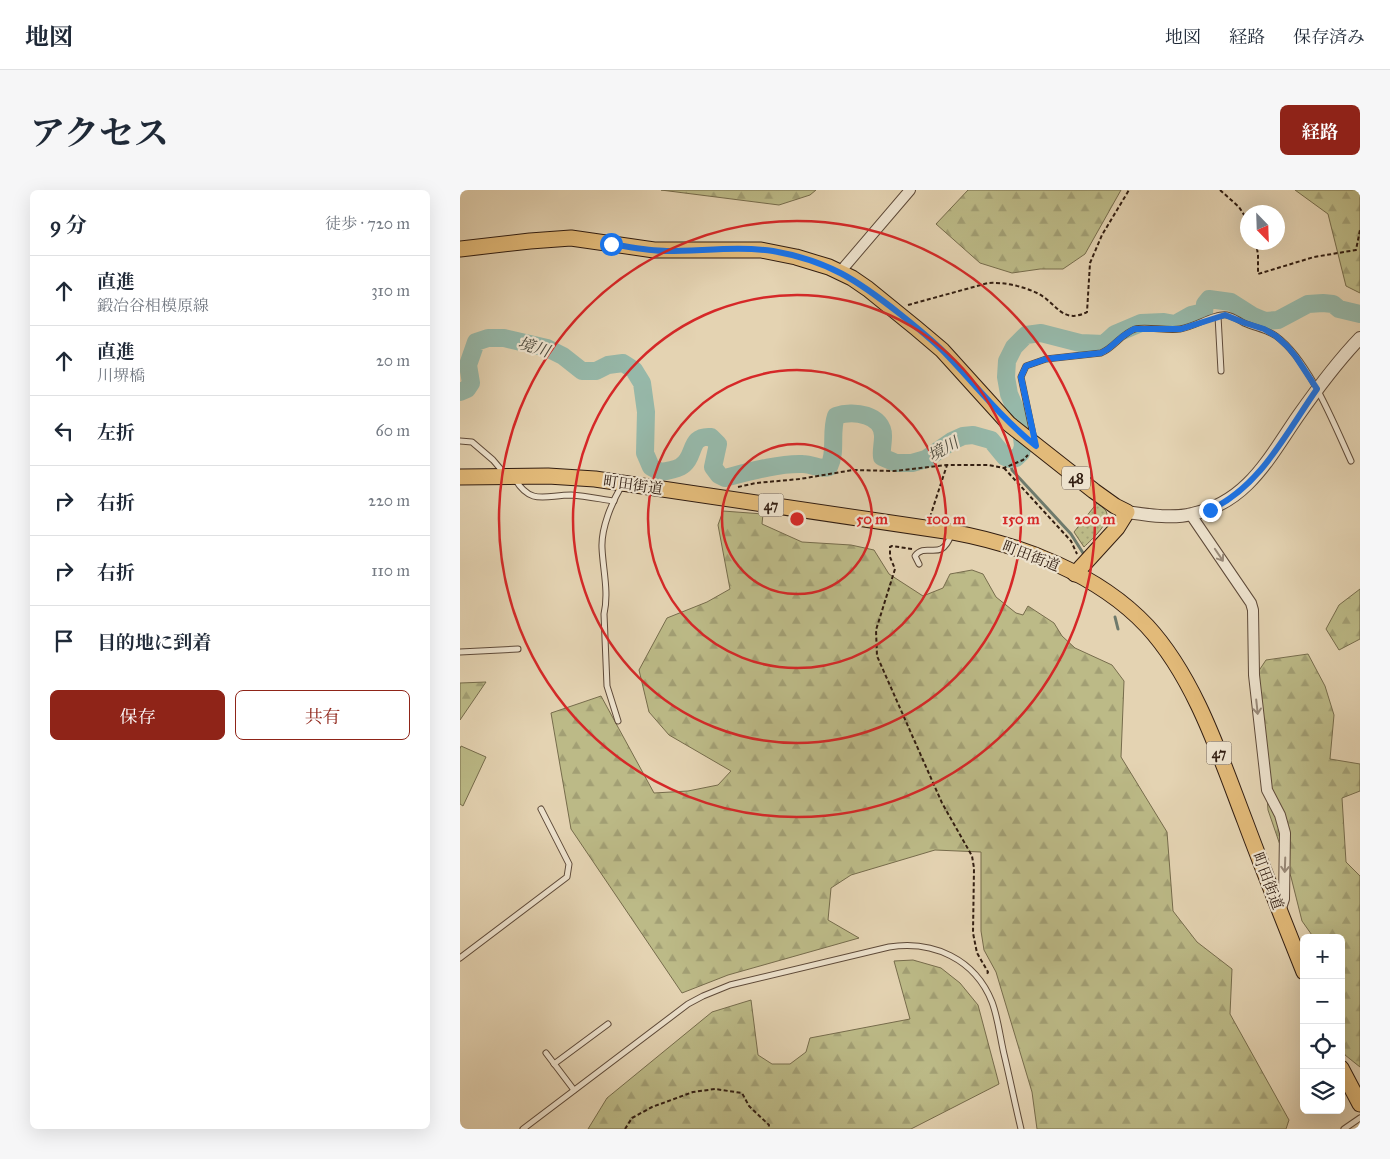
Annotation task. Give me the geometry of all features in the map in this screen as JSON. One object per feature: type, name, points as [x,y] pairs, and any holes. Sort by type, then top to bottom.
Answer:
[{"type":"main road","name":"48","points":[[460,249],[572,238],[654,250],[752,249],[771,251],[817,263],[840,272],[868,289],[942,350],[1009,424],[1094,492],[1127,512]]},
{"type":"main road","name":"町田街道","points":[[460,477],[570,477],[624,483],[952,532],[982,538],[1079,569],[1096,586],[1136,616],[1154,634],[1178,668],[1216,745],[1300,962]]},
{"type":"main road","points":[[1079,569],[1118,528],[1127,512]]},
{"type":"main road","points":[[1342,1069],[1360,1104]]},
{"type":"street","points":[[840,272],[910,190]]},
{"type":"street","points":[[1127,512],[1177,516],[1191,515],[1210,510],[1234,496],[1256,476],[1269,460],[1317,389],[1344,354],[1360,338]]},
{"type":"street","points":[[1191,515],[1251,603],[1253,610],[1254,675],[1267,790],[1280,815],[1285,833],[1284,899],[1280,911]]},
{"type":"lane","points":[[1032,443],[1021,377],[1026,366],[1046,359],[1101,353],[1134,329],[1181,329],[1218,316],[1228,315],[1264,329],[1276,336],[1288,347],[1317,389],[1351,461]]},
{"type":"lane","points":[[1218,316],[1221,371]]},
{"type":"lane","points":[[460,441],[472,442],[523,489],[539,498],[574,496],[614,501]]},
{"type":"lane","points":[[618,720],[607,686],[604,621],[605,577],[602,545],[614,501],[624,483]]},
{"type":"lane","points":[[919,564],[915,556],[919,551],[922,549],[936,551],[943,548],[948,544],[952,532]]},
{"type":"lane","points":[[460,652],[518,649]]},
{"type":"lane","points":[[460,958],[567,877],[569,864],[541,809]]},
{"type":"lane","points":[[523,1129],[688,1004],[716,990],[889,947],[912,945],[932,948],[951,956],[969,968],[990,998],[1021,1129]]},
{"type":"lane","points":[[554,1064],[608,1024]]},
{"type":"lane","points":[[546,1053],[574,1090]]},
{"type":"lane","points":[[1344,1129],[1360,1118]]},
{"type":"path","points":[[895,310],[988,282],[1000,282],[1039,294],[1064,314],[1073,317],[1087,312],[1090,263],[1102,235],[1129,190]]},
{"type":"path","points":[[1220,190],[1240,209]]},
{"type":"path","points":[[1257,250],[1258,274],[1314,257],[1356,250],[1360,230]]},
{"type":"path","points":[[734,488],[756,483],[800,479],[853,470],[894,471],[947,465],[988,465],[1004,468],[1023,460],[1032,443]]},
{"type":"path","points":[[926,528],[947,465]]},
{"type":"path","points":[[1004,468],[1071,541],[1079,569]]},
{"type":"path","points":[[919,551],[890,547],[890,557],[895,569],[876,630],[877,656],[942,803],[972,856],[974,868],[973,934],[977,953],[988,972],[982,985]]},
{"type":"path","points":[[626,1129],[632,1118],[652,1107],[693,1092],[715,1089],[742,1093],[749,1106],[769,1125],[768,1129]]},
{"type":"green space","points":[[661,190],[816,190],[810,195],[779,205]]},
{"type":"green space","points":[[968,190],[1121,190],[1085,254],[1063,269],[1040,269],[1012,273],[980,263],[936,224]]},
{"type":"green space","points":[[1295,190],[1360,190],[1360,293],[1346,286],[1328,214]]},
{"type":"green space","points":[[1097,503],[1106,511],[1106,520],[1100,531],[1084,547],[1074,532]]},
{"type":"green space","points":[[723,511],[763,514],[762,524],[802,542],[851,545],[874,550],[889,574],[923,596],[943,588],[950,574],[972,570],[983,574],[996,597],[1016,613],[1023,615],[1028,606],[1054,623],[1062,636],[1075,648],[1112,665],[1124,681],[1121,757],[1167,832],[1173,911],[1197,942],[1232,969],[1230,1014],[1289,1120],[1286,1129],[1037,1129],[1032,1092],[996,972],[984,950],[981,931],[981,852],[935,850],[851,875],[831,888],[828,920],[859,938],[728,975],[682,993],[571,829],[551,713],[601,696],[654,793],[688,791],[718,785],[731,771],[669,735],[649,712],[639,670],[667,618],[707,602],[730,589],[718,525]]},
{"type":"green space","points":[[1360,589],[1360,639],[1339,650],[1326,629],[1339,605]]},
{"type":"green space","points":[[1308,654],[1325,686],[1334,715],[1330,759],[1360,764],[1360,791],[1342,798],[1346,862],[1360,876],[1360,1067],[1345,1055],[1345,934],[1311,934],[1302,921],[1291,877],[1268,810],[1258,672],[1266,660]]},
{"type":"green space","points":[[486,682],[460,720],[460,683]]},
{"type":"green space","points":[[461,746],[486,757],[463,806],[460,804]]},
{"type":"green space","points":[[913,960],[941,968],[960,983],[978,1005],[999,1084],[911,1129],[588,1129],[607,1098],[712,1012],[751,1000],[758,1055],[772,1064],[790,1064],[806,1052],[810,1038],[910,1019],[894,961]]},
{"type":"waterway","name":"境川","points":[[460,392],[467,389],[471,383],[468,365],[476,342],[488,338],[504,338],[547,348],[563,356],[582,371],[596,371],[608,365],[623,363],[634,370],[642,383],[646,412],[645,453],[651,467],[660,472],[673,470],[685,463],[695,443],[703,437],[711,437],[718,444],[713,467],[719,475],[725,478],[784,465],[803,464],[822,468],[829,467],[833,455],[834,422],[836,416],[843,414],[859,414],[878,423],[882,429],[883,437],[882,457],[896,463],[912,463],[926,459],[952,441],[963,436],[973,435],[991,440],[1005,457],[1010,459],[1016,458],[1021,453],[1023,446],[1020,420],[1009,394],[1006,377],[1007,361],[1014,347],[1026,335],[1041,333],[1080,343],[1104,344],[1115,334],[1141,323],[1164,322],[1175,324],[1191,315],[1204,312],[1205,304],[1209,299],[1231,302],[1265,321],[1278,320],[1308,304],[1333,304],[1339,309],[1360,314]]},
{"type":"waterway","points":[[1010,459],[1012,470],[1071,534],[1083,553]]},
{"type":"waterway","points":[[1115,617],[1118,629]]},
{"type":"route","points":[[611,244],[654,250],[752,249],[771,251],[817,263],[840,272],[868,289],[929,338],[1009,424],[1036,446],[1021,377],[1026,366],[1046,359],[1105,352],[1123,336],[1138,328],[1181,329],[1198,325],[1211,318],[1228,315],[1264,329],[1276,336],[1288,347],[1317,389],[1265,466],[1234,496],[1210,510]]}]
